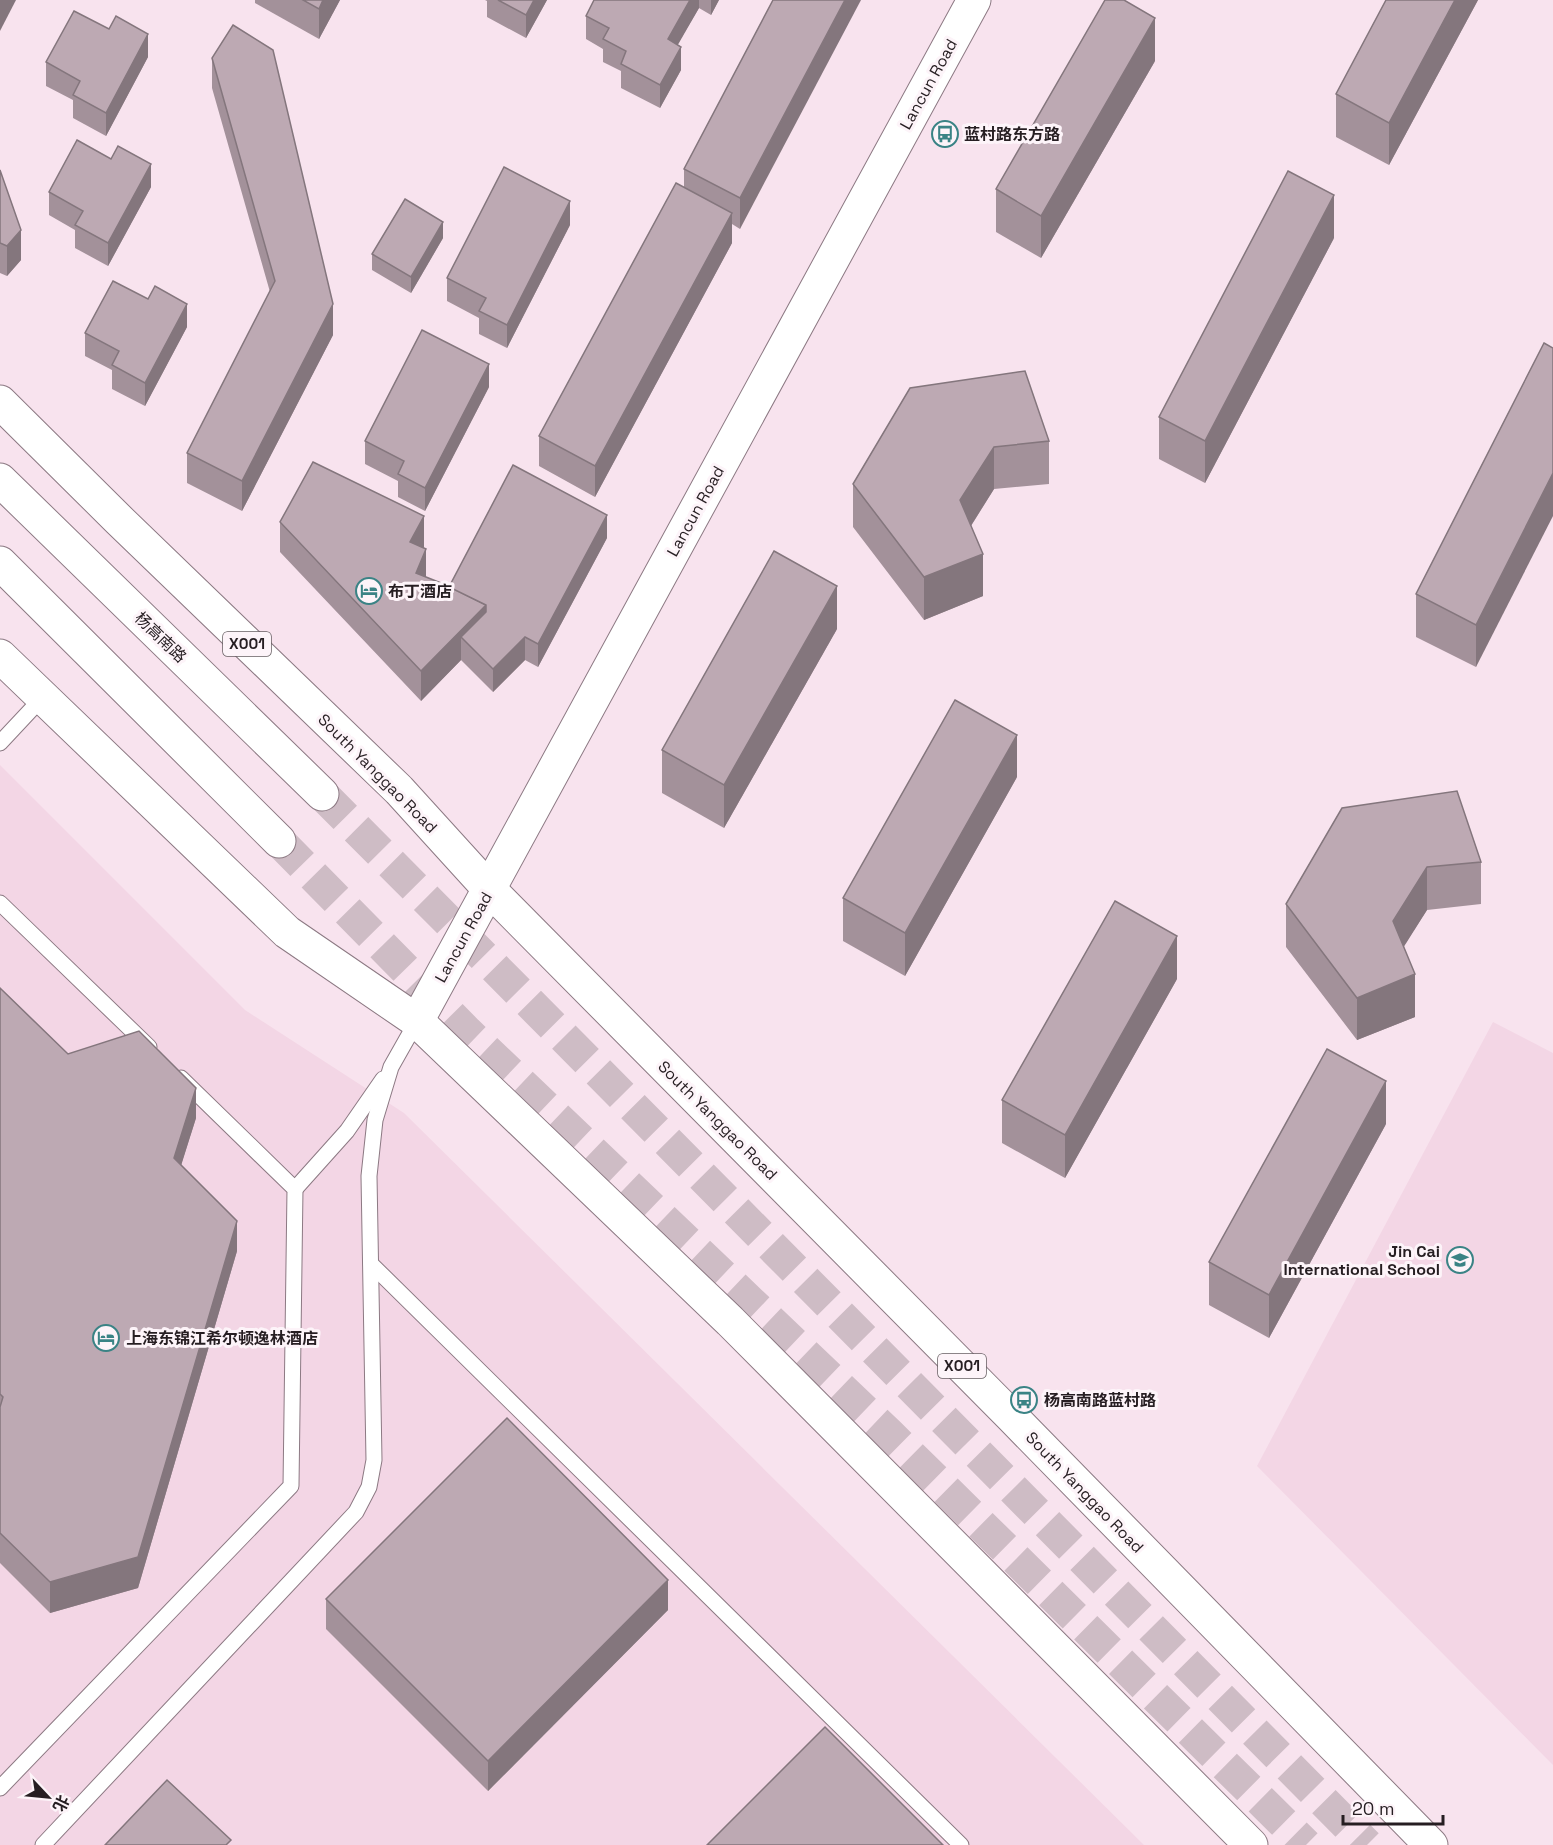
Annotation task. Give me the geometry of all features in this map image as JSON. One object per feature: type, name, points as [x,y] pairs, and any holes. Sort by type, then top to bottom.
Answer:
[{"type":"main road","name":"Lancun Road","points":[[417,1021],[974,0]]},
{"type":"main road","name":"South Yanggao Road","points":[[0,402],[118,520],[399,790],[489,889],[1004,1409],[1431,1845]]},
{"type":"main road","name":"杨高南路","points":[[0,480],[322,794]]},
{"type":"main road","points":[[0,563],[279,841]]},
{"type":"main road","points":[[0,656],[287,932],[417,1021],[730,1321],[1251,1845]]},
{"type":"lane","points":[[0,742],[43,697]]},
{"type":"lane","points":[[0,903],[295,1189]]},
{"type":"lane","points":[[0,1788],[291,1486],[295,1189],[347,1131],[391,1067],[417,1021]]},
{"type":"lane","points":[[43,1845],[356,1512],[369,1487],[374,1460],[369,1176],[375,1120],[391,1067]]},
{"type":"lane","points":[[371,1264],[962,1845]]},
{"type":"shaded area","points":[[0,765],[245,1010],[404,1113],[1144,1845],[0,1845]]},
{"type":"shaded area","name":"Jin Cai International School","points":[[1493,1022],[1553,1053],[1553,1765],[1257,1466]]},
{"type":"building","points":[[303,0],[323,0],[319,9]]},
{"type":"building","points":[[498,0],[534,0],[526,15]]},
{"type":"building","points":[[594,0],[690,0],[668,39],[681,47],[660,85],[621,64],[626,51],[603,39],[609,28],[586,16]]},
{"type":"building","points":[[773,0],[845,0],[740,198],[684,169]]},
{"type":"building","points":[[1105,0],[1124,0],[1155,18],[1041,216],[996,189]]},
{"type":"building","points":[[1386,0],[1455,0],[1389,123],[1336,94]]},
{"type":"building","points":[[74,11],[109,29],[116,16],[148,34],[106,113],[73,95],[80,81],[46,62]]},
{"type":"building","points":[[233,25],[273,50],[333,304],[242,481],[187,453],[275,281],[212,58]]},
{"type":"building","points":[[77,140],[111,159],[118,146],[151,164],[108,243],[75,225],[83,211],[49,192]]},
{"type":"building","points":[[504,167],[570,201],[507,325],[479,311],[486,298],[447,278]]},
{"type":"building","points":[[0,170],[21,230],[7,246],[0,243]]},
{"type":"building","points":[[1288,171],[1334,195],[1205,441],[1159,417]]},
{"type":"building","points":[[676,183],[732,213],[595,466],[539,436]]},
{"type":"building","points":[[405,199],[443,222],[411,277],[372,254]]},
{"type":"building","points":[[113,281],[148,299],[155,286],[187,304],[145,383],[112,365],[119,351],[85,333]]},
{"type":"building","points":[[422,330],[489,364],[425,488],[398,474],[404,461],[365,441]]},
{"type":"building","points":[[1544,343],[1553,348],[1553,473],[1476,625],[1416,594]]},
{"type":"building","points":[[1025,371],[1049,441],[994,447],[960,500],[983,554],[924,577],[853,484],[910,388]]},
{"type":"building","name":"布丁酒店","points":[[313,462],[424,516],[410,542],[426,549],[416,573],[486,605],[421,671],[280,522]]},
{"type":"building","points":[[513,465],[607,515],[538,644],[525,637],[493,669],[461,637],[486,612],[486,605],[449,587]]},
{"type":"building","points":[[774,551],[837,586],[724,785],[662,750]]},
{"type":"building","points":[[955,700],[1017,735],[905,933],[843,898]]},
{"type":"building","points":[[1457,791],[1481,862],[1427,867],[1393,921],[1415,974],[1357,998],[1286,904],[1342,808]]},
{"type":"building","points":[[1115,901],[1177,936],[1065,1135],[1002,1100]]},
{"type":"building","name":"上海东锦江希尔顿逸林酒店","points":[[0,988],[68,1054],[139,1031],[196,1088],[174,1158],[237,1221],[138,1557],[50,1582],[0,1533],[0,1407],[3,1397],[0,1394]]},
{"type":"building","points":[[1327,1049],[1386,1081],[1269,1295],[1209,1262]]},
{"type":"building","points":[[507,1418],[668,1580],[488,1761],[326,1599]]},
{"type":"building","points":[[825,1727],[943,1845],[707,1845]]},
{"type":"building","points":[[167,1780],[231,1840],[226,1845],[105,1845]]},
{"type":"tunnel","points":[[322,794],[1367,1845]]},
{"type":"tunnel","points":[[279,841],[467,1032],[889,1434],[1306,1845]]},
{"type":"place","name":"蓝村路东方路","points":[[945,134]]},
{"type":"place","name":"布丁酒店","points":[[369,591]]},
{"type":"place","name":"Jin Cai International School","points":[[1460,1260]]},
{"type":"place","name":"上海东锦江希尔顿逸林酒店","points":[[106,1338]]},
{"type":"place","name":"杨高南路蓝村路","points":[[1024,1400]]}]
